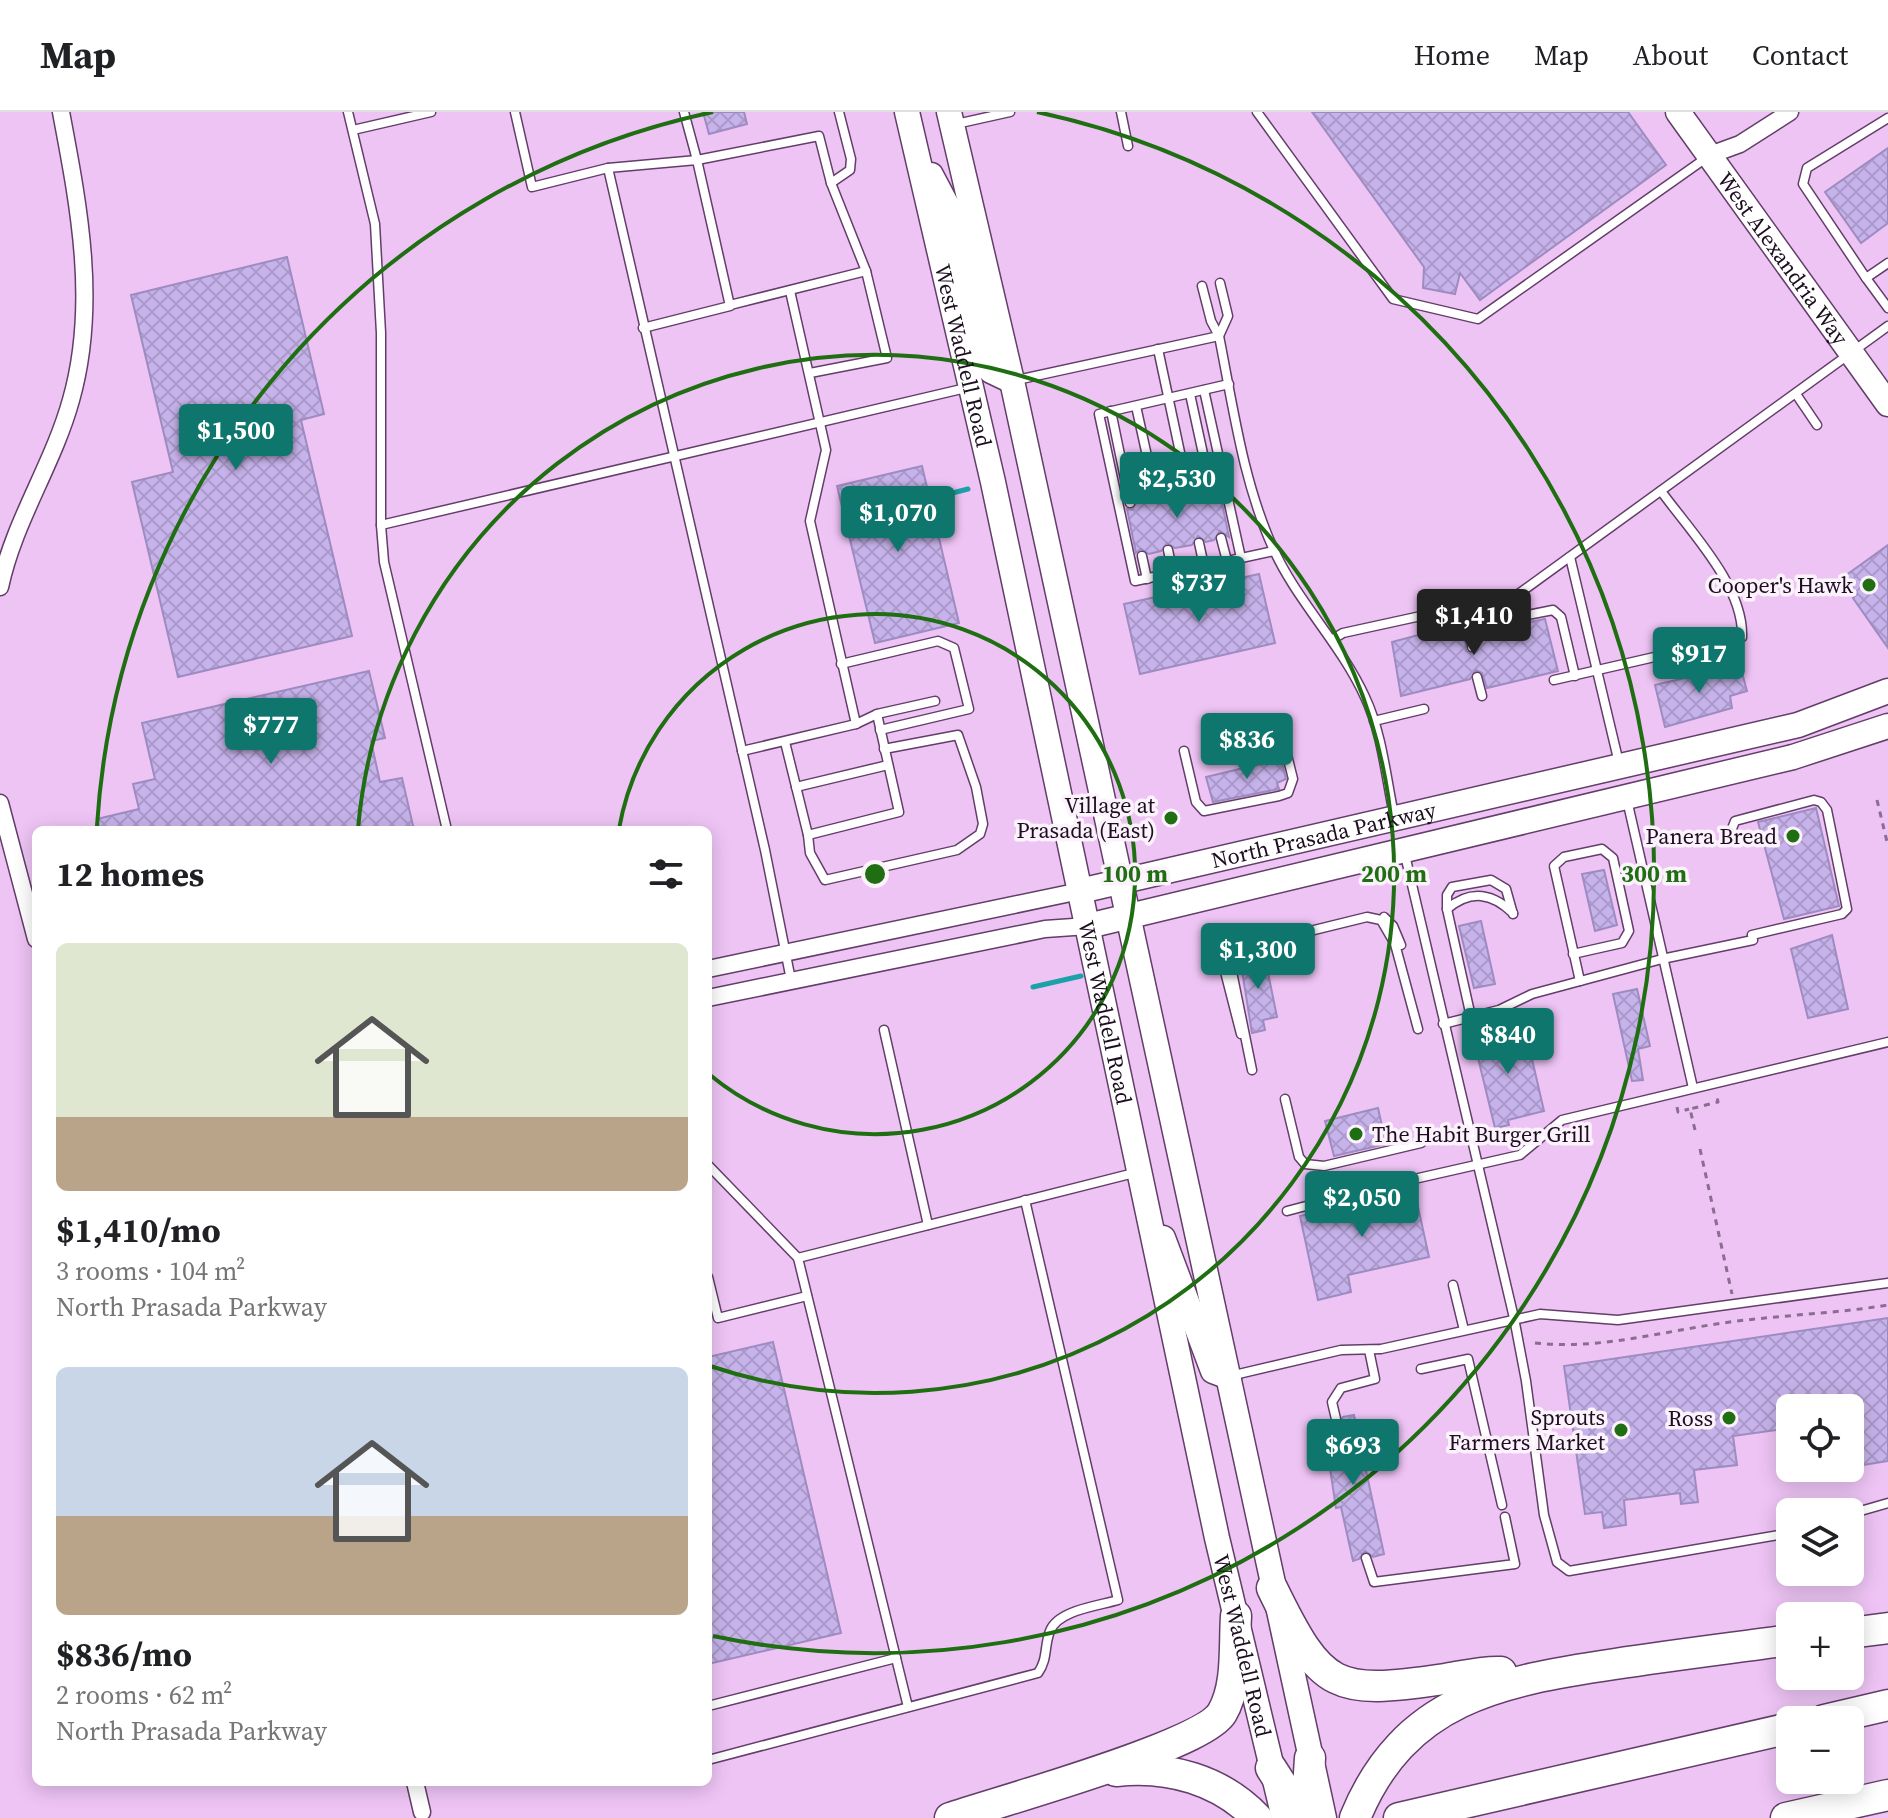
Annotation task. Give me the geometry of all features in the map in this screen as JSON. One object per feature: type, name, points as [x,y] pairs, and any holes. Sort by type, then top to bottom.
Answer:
[{"type":"highway","points":[[1272,1588],[1300,1643],[1324,1671],[1347,1684],[1376,1689],[1495,1672],[1539,1675]]},
{"type":"highway","points":[[950,1818],[1090,1774],[1191,1738],[1211,1726],[1230,1693],[1236,1616]]},
{"type":"highway","points":[[1864,1631],[1888,1628]]},
{"type":"highway","points":[[1355,1818],[1383,1765],[1425,1721],[1474,1694],[1539,1675],[1776,1642]]},
{"type":"highway","points":[[1864,1711],[1888,1705]]},
{"type":"highway","points":[[1401,1818],[1776,1731]]},
{"type":"highway","points":[[1304,1818],[1310,1758]]},
{"type":"highway","points":[[1271,1768],[1304,1818]]},
{"type":"highway","points":[[1090,1774],[1132,1769],[1178,1773],[1216,1787],[1257,1818]]},
{"type":"highway","points":[[1786,1818],[1888,1795]]},
{"type":"main road","name":"West Waddell Road","points":[[907,112],[971,387],[1140,1182],[1284,1818]]},
{"type":"main road","name":"West Alexandria Way","points":[[1678,112],[1854,351],[1888,404]]},
{"type":"main road","name":"West Waddell Road","points":[[951,119],[1012,381],[1324,1818]]},
{"type":"main road","points":[[915,145],[949,209],[985,364],[991,371],[1012,381]]},
{"type":"main road","name":"North Prasada Parkway","points":[[1080,891],[1798,725],[1888,691]]},
{"type":"main road","name":"North Prasada Parkway","points":[[1088,926],[1793,757],[1888,726]]},
{"type":"main road","points":[[1627,798],[1646,777],[1685,752]]},
{"type":"main road","points":[[1556,814],[1606,786],[1620,768]]},
{"type":"main road","points":[[1140,1182],[1186,1291],[1205,1356],[1213,1371],[1229,1377]]},
{"type":"street","points":[[0,587],[8,550],[70,404],[84,338],[82,235],[61,112]]},
{"type":"street","points":[[1710,155],[1740,144],[1790,112]]},
{"type":"street","points":[[0,803],[32,924]]},
{"type":"street","name":"North Prasada Parkway","points":[[712,968],[1080,891]]},
{"type":"street","name":"North Prasada Parkway","points":[[712,997],[1045,929],[1088,926]]},
{"type":"street","points":[[416,1786],[422,1812]]},
{"type":"lane","points":[[348,112],[375,224],[381,333],[381,525],[384,562],[446,826]]},
{"type":"lane","points":[[353,130],[431,112]]},
{"type":"lane","points":[[515,112],[532,187],[608,168],[697,160],[819,136],[831,183],[866,271],[887,358],[810,373]]},
{"type":"lane","points":[[684,112],[730,305]]},
{"type":"lane","points":[[831,183],[850,170],[851,159],[839,112]]},
{"type":"lane","points":[[951,119],[1010,112]]},
{"type":"lane","points":[[1121,112],[1128,146]]},
{"type":"lane","points":[[1257,112],[1393,299],[1478,319],[1710,155]]},
{"type":"lane","points":[[1888,118],[1807,168],[1803,184],[1888,308]]},
{"type":"lane","points":[[608,168],[742,751],[791,980]]},
{"type":"lane","points":[[1866,278],[1888,263]]},
{"type":"lane","points":[[643,328],[866,271]]},
{"type":"lane","points":[[1219,336],[1228,316],[1220,283]]},
{"type":"lane","points":[[1202,286],[1211,321],[1219,336],[1249,477],[1274,551],[1333,639],[1365,696],[1374,721],[1395,820]]},
{"type":"lane","points":[[790,291],[826,450],[810,521],[856,724]]},
{"type":"lane","points":[[1333,639],[1343,633],[1517,595],[1888,326]]},
{"type":"lane","points":[[1012,381],[1219,336]]},
{"type":"lane","points":[[1158,349],[1188,490]]},
{"type":"lane","points":[[1229,384],[1099,414],[1135,581],[1274,551]]},
{"type":"lane","points":[[381,525],[971,387]]},
{"type":"lane","points":[[1204,390],[1241,558]]},
{"type":"lane","points":[[1190,394],[1210,486]]},
{"type":"lane","points":[[1796,394],[1817,425]]},
{"type":"lane","points":[[1136,406],[1156,497]]},
{"type":"lane","points":[[1111,411],[1130,503]]},
{"type":"lane","points":[[1554,680],[1742,637],[1743,618],[1731,588],[1661,491]]},
{"type":"lane","points":[[1221,538],[1227,561]]},
{"type":"lane","points":[[1199,543],[1204,566]]},
{"type":"lane","points":[[1168,550],[1173,573]]},
{"type":"lane","points":[[1142,556],[1147,579]]},
{"type":"lane","points":[[1570,557],[1620,768]]},
{"type":"lane","points":[[1472,647],[1472,626],[1553,610],[1561,617],[1575,676]]},
{"type":"lane","points":[[841,664],[938,641],[954,648],[969,709],[880,730]]},
{"type":"lane","points":[[1477,677],[1482,696]]},
{"type":"lane","points":[[742,751],[856,724],[877,714],[935,701]]},
{"type":"lane","points":[[1374,721],[1424,709]]},
{"type":"lane","points":[[808,835],[899,812],[877,714]]},
{"type":"lane","points":[[1184,751],[1196,802],[1204,811],[1279,796],[1288,793],[1293,779],[1279,723]]},
{"type":"lane","points":[[785,742],[810,853],[825,880],[957,850],[980,834],[983,824],[976,787],[958,735],[884,749]]},
{"type":"lane","points":[[796,787],[888,765]]},
{"type":"lane","points":[[1627,798],[1693,1088]]},
{"type":"lane","points":[[1443,1024],[1499,1010],[1532,994],[1842,914],[1847,909],[1827,810],[1821,802],[1814,800],[1735,821],[1728,839]]},
{"type":"lane","points":[[1573,954],[1622,943],[1629,931],[1613,858],[1602,849],[1564,857],[1554,866],[1573,954],[1580,981]]},
{"type":"lane","points":[[1404,850],[1514,1318],[1544,1515],[1557,1562],[1569,1571],[1776,1535]]},
{"type":"lane","points":[[1447,909],[1455,902],[1487,895],[1495,897],[1513,914],[1506,889],[1486,878],[1452,887],[1447,895],[1447,909],[1471,1017]]},
{"type":"lane","points":[[1252,1070],[1230,962],[1232,954],[1245,947],[1375,917],[1391,934],[1418,1029]]},
{"type":"lane","points":[[884,1030],[928,1225]]},
{"type":"lane","points":[[1379,1187],[1520,1155],[1562,1120],[1888,1042]]},
{"type":"lane","points":[[1285,1099],[1299,1157],[1305,1164],[1324,1166],[1421,1143]]},
{"type":"lane","points":[[712,1171],[798,1258],[908,1707]]},
{"type":"lane","points":[[798,1258],[1025,1200],[1140,1182]]},
{"type":"lane","points":[[1287,1211],[1359,1192]]},
{"type":"lane","points":[[712,1759],[1038,1673],[1046,1661],[1051,1629],[1062,1617],[1118,1600],[1025,1200]]},
{"type":"lane","points":[[1229,1377],[1341,1350],[1369,1350],[1514,1318],[1558,1314],[1618,1320],[1888,1283]]},
{"type":"lane","points":[[1453,1285],[1464,1330]]},
{"type":"lane","points":[[712,1293],[718,1318],[807,1296]]},
{"type":"lane","points":[[1336,1419],[1332,1402],[1341,1388],[1375,1379],[1369,1350]]},
{"type":"lane","points":[[1421,1369],[1468,1359],[1502,1505]]},
{"type":"lane","points":[[1864,1510],[1888,1503]]},
{"type":"lane","points":[[1366,1558],[1374,1582],[1515,1564],[1505,1517]]},
{"type":"lane","points":[[712,1705],[896,1658]]},
{"type":"path","points":[[1877,800],[1888,846]]},
{"type":"path","points":[[1676,1103],[1678,1112],[1718,1102],[1717,1094]]},
{"type":"path","points":[[1690,1109],[1695,1130]]},
{"type":"path","points":[[1700,1149],[1732,1294]]},
{"type":"path","points":[[1535,1343],[1566,1347],[1726,1322],[1801,1317],[1888,1305]]},
{"type":"building","points":[[703,112],[744,112],[747,124],[709,134]]},
{"type":"building","points":[[1312,112],[1628,112],[1666,165],[1480,300],[1460,273],[1455,294],[1423,288],[1424,267]]},
{"type":"building","points":[[1888,148],[1888,223],[1861,243],[1825,192]]},
{"type":"building","points":[[287,257],[324,414],[301,420],[352,636],[178,677],[132,482],[173,472],[131,295]]},
{"type":"building","points":[[922,466],[959,623],[875,643],[837,486]]},
{"type":"building","points":[[1218,484],[1229,537],[1220,531],[1214,540],[1206,542],[1198,536],[1192,545],[1175,548],[1167,543],[1161,551],[1149,554],[1141,549],[1136,553],[1127,509],[1132,510],[1137,501],[1149,499],[1158,504],[1163,496],[1181,492],[1190,497],[1195,489],[1203,487],[1212,493]]},
{"type":"building","name":"Cooper's Hawk","points":[[1888,545],[1888,648],[1853,598],[1857,594],[1845,576]]},
{"type":"building","points":[[1259,574],[1275,643],[1140,674],[1124,604]]},
{"type":"building","points":[[1545,619],[1558,671],[1487,688],[1482,673],[1476,670],[1470,679],[1401,696],[1392,642],[1456,625],[1459,636],[1465,635],[1466,651],[1473,654],[1478,650],[1479,632]]},
{"type":"building","points":[[1740,665],[1747,691],[1730,696],[1732,708],[1665,727],[1655,685]]},
{"type":"building","points":[[369,671],[385,738],[371,741],[380,782],[402,778],[413,826],[99,826],[97,819],[139,809],[133,784],[155,779],[142,723]]},
{"type":"building","points":[[1281,759],[1286,779],[1277,783],[1279,789],[1213,802],[1206,777]]},
{"type":"building","points":[[1816,808],[1839,906],[1784,919],[1758,822]]},
{"type":"building","points":[[1604,870],[1617,925],[1595,931],[1582,874]]},
{"type":"building","points":[[1481,921],[1495,984],[1474,988],[1459,926]]},
{"type":"building","points":[[1832,935],[1848,1009],[1808,1018],[1791,949]]},
{"type":"building","points":[[1264,953],[1277,1017],[1263,1020],[1265,1030],[1252,1033],[1240,958]]},
{"type":"building","points":[[1637,989],[1650,1046],[1638,1049],[1643,1080],[1632,1081],[1613,994]]},
{"type":"building","points":[[1493,1029],[1496,1040],[1526,1033],[1544,1111],[1508,1120],[1509,1125],[1495,1128],[1472,1033]]},
{"type":"building","name":"The Habit Burger Grill","points":[[1378,1108],[1386,1144],[1334,1156],[1325,1121]]},
{"type":"building","points":[[1374,1177],[1372,1188],[1380,1201],[1415,1193],[1429,1257],[1348,1275],[1351,1292],[1318,1300],[1300,1216],[1362,1202],[1366,1191],[1357,1180]]},
{"type":"building","points":[[1888,1318],[1888,1461],[1864,1465],[1864,1394],[1776,1394],[1776,1430],[1733,1436],[1737,1465],[1694,1470],[1698,1502],[1681,1504],[1680,1493],[1624,1500],[1626,1525],[1604,1528],[1602,1512],[1585,1514],[1564,1366]]},
{"type":"building","points":[[773,1342],[841,1633],[712,1663],[712,1356]]},
{"type":"building","points":[[1354,1415],[1384,1554],[1373,1557],[1365,1551],[1353,1561],[1341,1507],[1336,1508],[1323,1422],[1329,1420],[1337,1426],[1343,1417]]},
{"type":"waterway","points":[[933,498],[968,489]]},
{"type":"waterway","points":[[1033,987],[1081,976]]},
{"type":"place","name":"Cooper's Hawk","points":[[1869,585]]},
{"type":"place","name":"Village at Prasada (East)","points":[[1171,818]]},
{"type":"place","name":"Panera Bread","points":[[1793,836]]},
{"type":"place","name":"The Habit Burger Grill","points":[[1356,1134]]},
{"type":"place","name":"Ross","points":[[1729,1418]]},
{"type":"place","name":"Sprouts Farmers Market","points":[[1621,1430]]}]
